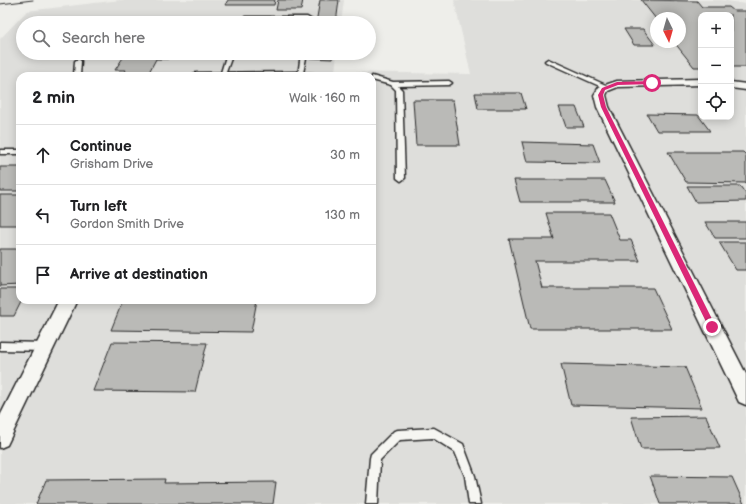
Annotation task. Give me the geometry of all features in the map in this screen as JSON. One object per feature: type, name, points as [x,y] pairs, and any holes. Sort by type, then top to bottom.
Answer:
[{"type":"street","points":[[698,82],[624,83],[603,91],[606,114],[746,395]]},
{"type":"street","points":[[734,85],[746,87]]},
{"type":"street","points":[[0,438],[66,304]]},
{"type":"lane","points":[[223,72],[227,60]]},
{"type":"lane","points":[[301,72],[303,60]]},
{"type":"lane","points":[[77,72],[78,61]]},
{"type":"lane","points":[[548,61],[603,91]]},
{"type":"lane","points":[[376,79],[393,84],[449,83]]},
{"type":"lane","points":[[393,84],[399,90],[401,178]]},
{"type":"lane","points":[[0,152],[16,152]]},
{"type":"lane","points":[[0,346],[45,347]]},
{"type":"lane","points":[[372,504],[375,458],[398,435],[434,433],[459,448],[470,476],[475,504]]},
{"type":"shaded area","points":[[120,0],[344,0],[342,16],[22,16],[27,11]]},
{"type":"shaded area","points":[[454,0],[721,0],[746,4],[746,504],[0,504],[0,39],[16,22],[16,60],[336,60],[335,72],[16,72],[16,304],[376,304],[376,73],[471,74]]},
{"type":"building","points":[[228,0],[275,0],[274,5],[225,5]]},
{"type":"building","points":[[278,0],[303,0],[301,10],[276,10]]},
{"type":"building","points":[[320,0],[339,0],[337,16],[317,16]]},
{"type":"building","points":[[641,0],[697,1],[702,7],[729,7],[734,11],[746,11],[746,67],[734,67],[734,12],[698,12],[698,67],[694,67],[679,48],[686,48],[686,12],[650,12]]},
{"type":"building","points":[[624,29],[643,29],[650,38],[650,45],[634,45]]},
{"type":"building","points":[[121,60],[155,60],[149,72],[125,72],[126,70],[115,70]]},
{"type":"building","points":[[475,93],[521,93],[526,109],[478,109]]},
{"type":"building","points":[[413,100],[453,100],[460,145],[416,145]]},
{"type":"building","points":[[559,107],[576,107],[584,127],[566,127]]},
{"type":"building","points":[[647,114],[698,115],[698,120],[702,120],[710,131],[657,131]]},
{"type":"building","points":[[522,142],[593,144],[600,163],[527,162]]},
{"type":"building","points":[[668,152],[743,152],[746,155],[746,183],[686,182]]},
{"type":"building","points":[[0,167],[16,167],[16,191],[0,191]]},
{"type":"building","points":[[514,180],[605,180],[615,202],[520,202]]},
{"type":"building","points":[[687,186],[740,186],[746,194],[746,201],[696,202]]},
{"type":"building","points":[[0,195],[16,195],[16,225],[0,225]]},
{"type":"building","points":[[546,213],[609,213],[620,240],[631,240],[640,261],[535,261],[542,288],[653,288],[672,329],[530,329],[509,239],[554,239]]},
{"type":"building","points":[[705,222],[746,222],[746,238],[715,238]]},
{"type":"building","points":[[719,242],[746,242],[746,270],[736,270]]},
{"type":"building","points":[[0,249],[16,249],[16,285],[0,286]]},
{"type":"building","points":[[0,289],[16,289],[16,304],[20,304],[14,316],[0,316]]},
{"type":"building","points":[[121,304],[256,304],[251,332],[111,330]]},
{"type":"building","points":[[112,342],[207,343],[195,392],[93,391]]},
{"type":"building","points":[[561,364],[685,367],[702,408],[571,405]]},
{"type":"building","points":[[706,416],[720,448],[641,449],[631,417]]},
{"type":"building","points":[[650,476],[732,477],[744,504],[660,504]]},
{"type":"building","points":[[165,479],[164,483],[276,482],[273,504],[36,504],[46,480]]},
{"type":"tram line","points":[[0,4],[33,0]]},
{"type":"route","points":[[652,83],[617,84],[603,89],[600,95],[603,107],[712,327]]}]
